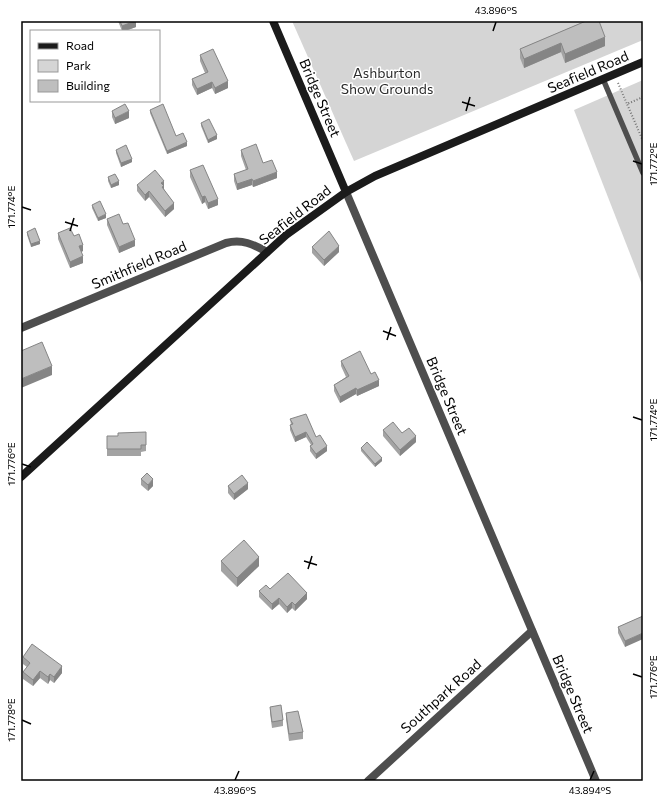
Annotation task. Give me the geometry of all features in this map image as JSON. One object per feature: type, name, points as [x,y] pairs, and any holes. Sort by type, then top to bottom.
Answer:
[{"type":"street","name":"Bridge Street","points":[[273,21],[596,781]]},
{"type":"street","name":"Seafield Road","points":[[21,477],[267,252],[307,219],[346,192],[374,176],[643,62]]},
{"type":"street","name":"Smithfield Road","points":[[21,328],[226,242],[236,241],[251,243],[267,252]]},
{"type":"street","name":"Southpark Road","points":[[368,781],[532,631]]},
{"type":"lane","points":[[603,79],[643,170]]},
{"type":"path","points":[[615,74],[643,141]]},
{"type":"path","points":[[627,104],[643,96]]},
{"type":"green space","name":"Ashburton Show Grounds","points":[[292,21],[643,21],[643,40],[354,161]]},
{"type":"green space","points":[[643,80],[643,287],[574,110]]},
{"type":"building","points":[[120,21],[135,21],[122,26]]},
{"type":"building","points":[[586,21],[599,21],[605,37],[565,54],[561,43],[524,59],[520,49]]},
{"type":"building","points":[[213,49],[228,81],[215,88],[212,82],[197,89],[192,79],[208,72],[200,55]]},
{"type":"building","points":[[125,104],[129,111],[115,118],[112,111]]},
{"type":"building","points":[[163,104],[176,136],[183,133],[187,142],[167,151],[150,110]]},
{"type":"building","points":[[209,119],[217,135],[208,140],[201,123]]},
{"type":"building","points":[[256,144],[263,163],[272,160],[277,172],[253,181],[252,179],[237,184],[234,174],[248,169],[241,150]]},
{"type":"building","points":[[126,145],[132,159],[121,163],[116,150]]},
{"type":"building","points":[[203,165],[218,199],[208,203],[205,196],[202,197],[190,170]]},
{"type":"building","points":[[155,170],[164,181],[161,183],[164,186],[162,187],[174,203],[165,211],[149,191],[145,195],[137,185]]},
{"type":"building","points":[[115,174],[119,181],[111,185],[108,177]]},
{"type":"building","points":[[100,201],[106,214],[98,218],[92,205]]},
{"type":"building","points":[[119,214],[123,224],[128,223],[135,240],[119,247],[107,219]]},
{"type":"building","points":[[35,228],[40,241],[31,244],[27,232]]},
{"type":"building","points":[[70,228],[74,236],[79,234],[83,245],[79,246],[83,256],[70,262],[58,233]]},
{"type":"building","points":[[329,231],[339,246],[324,260],[312,247]]},
{"type":"building","points":[[42,342],[52,366],[21,379],[21,351]]},
{"type":"building","points":[[360,351],[371,374],[375,372],[379,380],[357,390],[356,388],[340,397],[334,385],[349,376],[341,361]]},
{"type":"building","points":[[306,414],[316,437],[320,435],[327,446],[316,454],[310,446],[313,444],[306,432],[295,437],[290,425],[293,424],[290,419]]},
{"type":"building","points":[[393,422],[402,433],[409,428],[416,436],[400,450],[383,430]]},
{"type":"building","points":[[146,432],[146,445],[141,445],[141,449],[107,449],[107,436],[118,436],[118,433]]},
{"type":"building","points":[[367,442],[382,458],[375,464],[361,448]]},
{"type":"building","points":[[147,473],[153,479],[148,485],[141,479]]},
{"type":"building","points":[[242,475],[248,483],[234,494],[228,486]]},
{"type":"building","points":[[244,540],[259,557],[237,578],[221,561]]},
{"type":"building","points":[[288,573],[307,593],[295,605],[292,602],[287,607],[279,598],[272,604],[259,591],[266,585],[270,589]]},
{"type":"building","points":[[643,616],[643,633],[625,641],[618,627]]},
{"type":"building","points":[[32,644],[62,666],[54,677],[50,674],[48,677],[40,671],[33,680],[23,672],[30,663],[23,657]]},
{"type":"building","points":[[281,705],[283,720],[272,722],[270,707]]},
{"type":"building","points":[[298,711],[303,732],[289,734],[286,713]]}]
